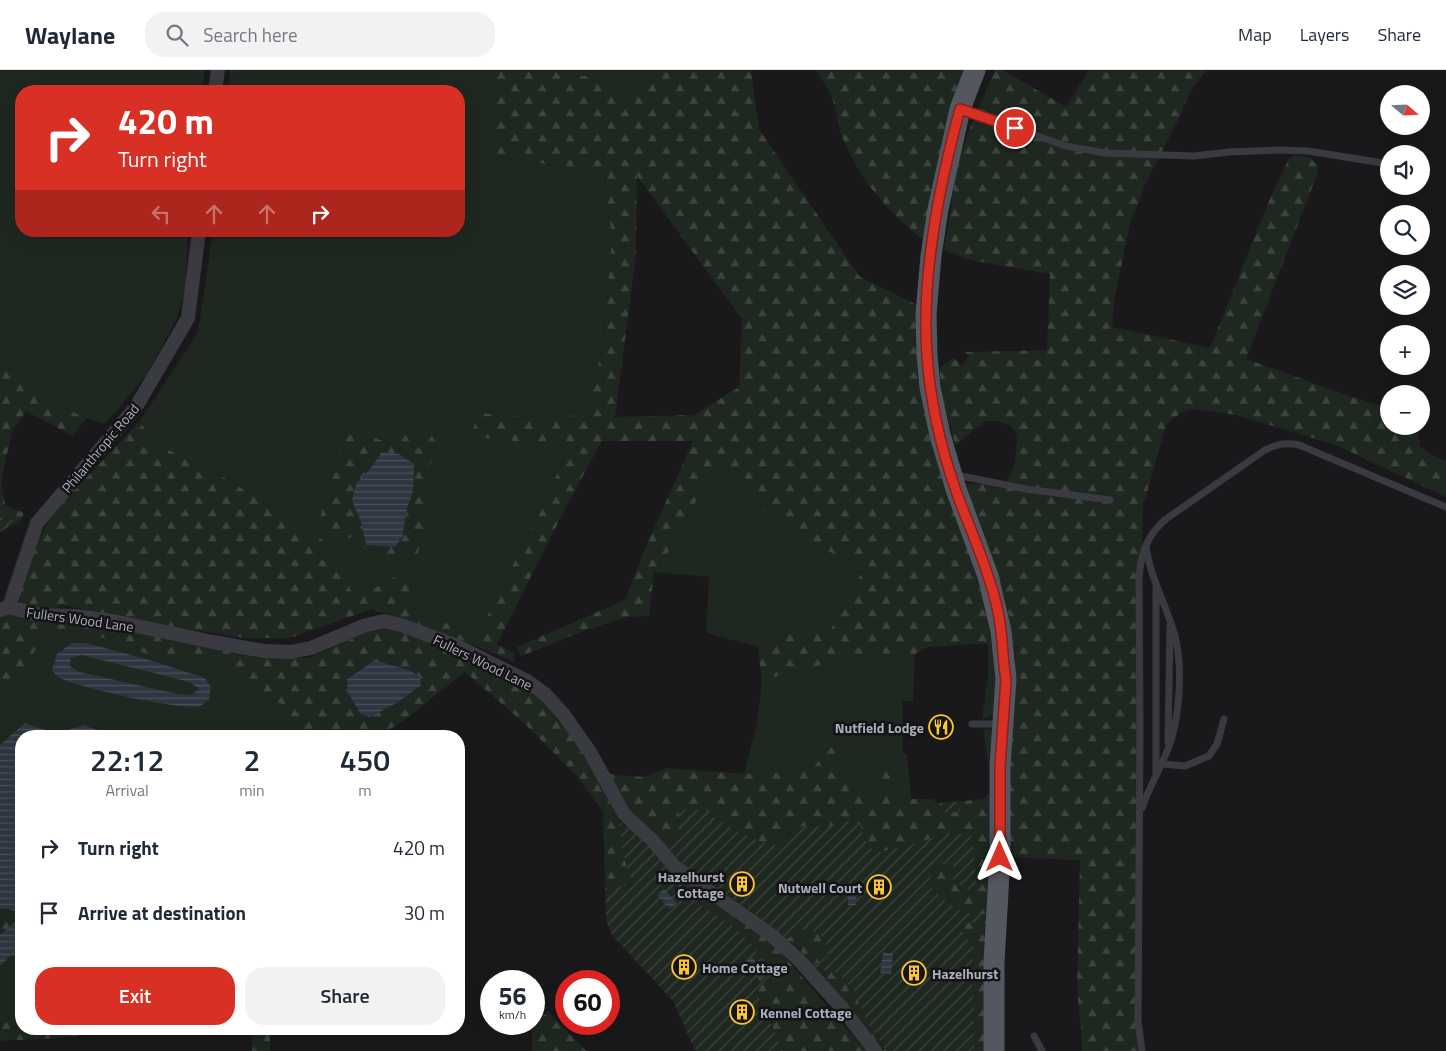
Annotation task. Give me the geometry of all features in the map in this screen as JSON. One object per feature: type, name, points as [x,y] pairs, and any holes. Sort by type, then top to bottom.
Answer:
[{"type":"main road","points":[[976,70],[960,109],[938,209],[931,256],[926,314],[930,387],[940,435],[951,473],[988,576],[1001,631],[1003,666],[1006,680],[1000,766],[1000,857],[994,962],[994,1051]]},
{"type":"street","points":[[216,85],[218,70]]},
{"type":"street","name":"Philanthropic Road","points":[[5,608],[37,523],[136,407],[188,318],[198,237]]},
{"type":"street","name":"Fullers Wood Lane","points":[[5,608],[40,615],[75,616],[113,621],[230,645],[291,652],[311,648],[366,625],[384,621],[401,625],[455,646],[527,681],[544,694],[564,715],[590,752],[624,814],[653,841],[675,868],[770,934],[798,959],[842,1008],[875,1051]]},
{"type":"lane","points":[[960,109],[1066,146],[1105,153],[1194,156],[1229,152],[1280,150],[1308,151],[1380,163]]},
{"type":"lane","points":[[1142,1051],[1138,1021],[1140,816],[1139,577],[1146,543],[1157,527],[1166,519],[1265,450],[1289,442],[1446,508]]},
{"type":"lane","points":[[951,473],[1026,489],[1110,500]]},
{"type":"lane","points":[[1140,816],[1174,733],[1179,670],[1178,652],[1170,618],[1148,560],[1146,543]]},
{"type":"lane","points":[[1156,583],[1156,777]]},
{"type":"lane","points":[[1161,764],[1185,766],[1209,756],[1217,744],[1224,720]]},
{"type":"lane","points":[[972,724],[1003,724]]},
{"type":"lane","points":[[1034,1036],[1042,1051]]},
{"type":"green space","points":[[0,70],[205,70],[203,85],[15,85],[15,237],[188,237],[185,292],[176,320],[146,376],[105,424],[86,418],[40,395],[0,361]]},
{"type":"green space","points":[[230,70],[478,70],[494,77],[491,155],[605,174],[612,241],[602,346],[588,415],[529,417],[478,414],[472,437],[569,446],[548,495],[477,636],[416,610],[409,582],[356,599],[323,540],[229,480],[153,442],[140,421],[198,332],[212,237],[465,237],[465,85],[229,85]]},
{"type":"green space","points":[[478,70],[553,70],[561,75],[594,76],[626,98],[644,90],[643,70],[751,70],[759,129],[860,277],[921,307],[969,546],[991,630],[990,643],[928,647],[910,657],[871,652],[762,680],[758,647],[778,633],[831,629],[863,570],[770,519],[719,459],[669,551],[654,572],[649,616],[626,617],[578,633],[521,656],[517,647],[625,600],[644,551],[693,441],[602,441],[567,505],[497,644],[513,652],[514,662],[451,636],[372,609],[290,638],[245,638],[140,622],[64,605],[50,609],[21,606],[20,598],[26,573],[53,513],[140,421],[153,442],[229,480],[323,540],[356,599],[400,574],[409,582],[416,610],[477,636],[548,495],[569,446],[471,437],[478,413],[529,417],[588,415],[602,346],[612,241],[605,174],[491,155],[494,77]],"holes":[[[637,176],[742,319],[739,387],[694,415],[615,417],[636,254]]]},
{"type":"green space","points":[[553,70],[643,70],[644,90],[626,98],[594,76],[561,75]]},
{"type":"green space","points":[[816,70],[966,70],[926,242],[887,207],[865,180],[841,134],[829,90]]},
{"type":"green space","points":[[995,70],[1003,70],[1066,107],[1089,70],[1207,70],[1191,90],[1145,185],[1130,224],[1115,296],[1112,327],[1210,348],[1269,201],[1288,160],[1294,155],[1310,158],[1317,165],[1318,172],[1246,359],[1380,405],[1380,435],[1418,435],[1420,446],[1433,456],[1446,461],[1446,497],[1336,445],[1236,415],[1197,409],[1187,410],[1166,425],[1143,506],[1140,640],[1138,1051],[1082,1051],[1077,991],[1080,860],[1000,857],[1003,666],[1016,660],[1009,615],[1002,612],[964,484],[1004,483],[1010,476],[1015,462],[1017,435],[1010,425],[997,421],[985,421],[955,446],[943,397],[939,368],[954,358],[962,365],[969,357],[965,352],[1047,350],[1050,274],[970,260],[944,250],[957,168],[967,135]]},
{"type":"green space","points":[[0,361],[40,395],[86,418],[73,436],[26,411],[12,432],[1,481],[5,505],[24,513],[20,522],[0,517]]},
{"type":"green space","points":[[358,431],[380,440],[401,441],[409,431],[430,433],[440,448],[424,474],[430,507],[418,553],[399,563],[378,561],[352,537],[337,542],[319,526],[327,483],[346,437]],"holes":[[[382,452],[413,491],[395,547],[366,545],[361,521],[352,501],[356,484],[371,468]]]},
{"type":"green space","points":[[719,459],[770,519],[863,569],[831,629],[778,633],[758,647],[706,633],[709,577],[654,572],[669,551]]},
{"type":"green space","points":[[0,517],[20,522],[0,532]]},
{"type":"green space","points":[[16,613],[89,623],[280,658],[308,658],[370,631],[389,626],[420,637],[515,682],[545,702],[566,726],[588,760],[619,821],[623,853],[632,885],[605,888],[603,812],[578,777],[526,725],[465,672],[402,722],[388,730],[285,730],[283,706],[270,697],[248,690],[223,660],[185,656],[178,664],[83,630],[63,630],[46,634],[4,698],[0,699],[0,614]],"holes":[[[361,668],[348,693],[347,679]]]},
{"type":"green space","points":[[63,630],[83,630],[118,644],[185,656],[223,660],[248,690],[270,697],[283,706],[285,730],[15,730],[15,1015],[0,1026],[0,699],[4,698],[46,633]]},
{"type":"green space","points":[[991,631],[997,648],[995,715],[982,719],[988,676],[988,643],[990,643]]},
{"type":"green space","points":[[871,652],[910,657],[915,654],[913,701],[902,701],[903,754],[907,754],[911,799],[895,799],[890,775],[876,774],[877,799],[860,797],[846,785],[835,762],[839,748],[827,748],[815,766],[777,773],[744,774],[757,723],[762,680]]},
{"type":"green space","points":[[983,728],[995,730],[992,789]]},
{"type":"green space","points":[[827,748],[840,748],[835,762],[842,776],[850,788],[861,796],[868,798],[877,799],[876,774],[879,754],[891,754],[897,762],[890,775],[895,799],[933,799],[944,812],[959,812],[964,801],[984,799],[992,789],[987,914],[961,911],[948,903],[928,885],[935,865],[950,864],[955,869],[975,861],[970,834],[945,833],[921,842],[880,852],[868,847],[860,825],[842,819],[829,827],[810,824],[788,833],[780,846],[761,842],[726,825],[705,810],[679,809],[678,835],[669,850],[630,812],[609,774],[644,777],[667,768],[744,774],[777,773],[815,766]]},
{"type":"green space","points":[[964,801],[959,812],[944,812],[937,803]]},
{"type":"green space","points":[[679,809],[705,810],[726,825],[761,842],[780,846],[795,829],[807,825],[829,827],[842,819],[860,825],[868,847],[880,852],[921,842],[945,833],[971,834],[976,888],[967,890],[953,879],[955,869],[950,864],[935,865],[928,885],[948,903],[961,911],[987,914],[989,924],[963,922],[962,931],[974,949],[971,978],[974,1003],[974,1051],[887,1051],[868,1024],[853,989],[837,973],[816,969],[813,966],[830,954],[819,932],[802,930],[786,939],[749,910],[677,860],[669,850],[678,835]]},
{"type":"green space","points":[[619,821],[641,835],[665,866],[679,879],[676,887],[735,928],[753,946],[772,975],[756,991],[783,1051],[697,1051],[673,1001],[612,935],[606,921],[605,888],[632,885],[623,853]]},
{"type":"green space","points":[[679,879],[755,930],[776,947],[866,1051],[783,1051],[756,990],[699,904],[676,886]]},
{"type":"green space","points":[[0,909],[15,911],[15,922],[0,935]]},
{"type":"green space","points":[[963,922],[989,924],[988,1051],[974,1051],[974,1003],[971,978],[974,949],[962,931]]},
{"type":"green space","points":[[802,930],[819,932],[830,955],[813,966],[799,949],[786,939]]},
{"type":"green space","points":[[816,969],[837,973],[853,989],[868,1024],[887,1051],[880,1051]]},
{"type":"green space","points":[[548,1011],[555,1018],[555,1035],[571,1035],[586,1051],[532,1051],[532,1035],[545,1035],[545,1014]]},
{"type":"green space","points":[[15,1015],[15,1035],[84,1035],[0,1041],[0,1026]]},
{"type":"green space","points":[[252,1035],[270,1035],[270,1051],[252,1051]]},
{"type":"shaded area","points":[[382,452],[399,454],[414,464],[413,491],[407,509],[402,537],[395,547],[366,545],[361,521],[352,501],[356,484],[371,468]]},
{"type":"shaded area","points":[[72,643],[86,643],[146,659],[205,678],[211,687],[209,699],[200,706],[191,707],[152,702],[82,686],[57,676],[52,670],[57,654]],"holes":[[[82,655],[189,682],[199,689],[191,695],[178,694],[79,672],[70,666],[71,658]]]},
{"type":"shaded area","points":[[375,660],[411,671],[420,677],[421,685],[398,702],[370,717],[361,714],[348,693],[347,679]]},
{"type":"shaded area","points":[[25,723],[45,730],[17,730]]},
{"type":"shaded area","points":[[83,725],[97,730],[69,730]]},
{"type":"shaded area","points":[[15,732],[15,911],[0,909],[0,745]]},
{"type":"shaded area","points":[[849,887],[857,888],[856,905],[848,905]]},
{"type":"shaded area","points":[[664,889],[677,903],[670,909],[657,895]]},
{"type":"shaded area","points":[[15,922],[15,956],[11,955],[0,966],[0,935]]},
{"type":"shaded area","points":[[883,952],[893,954],[891,974],[880,973]]},
{"type":"shaded area","points":[[752,957],[767,975],[760,981],[745,963]]},
{"type":"place","name":"Nutfield Lodge","points":[[941,727]]},
{"type":"place","name":"Hazelhurst Cottage","points":[[742,884]]},
{"type":"place","name":"Nutwell Court","points":[[879,887]]},
{"type":"place","name":"Home Cottage","points":[[684,967]]},
{"type":"place","name":"Hazelhurst","points":[[914,973]]},
{"type":"place","name":"Kennel Cottage","points":[[742,1012]]},
{"type":"route","points":[[1000,857],[1000,766],[1006,680],[1003,666],[1001,631],[988,576],[956,489],[940,435],[928,371],[926,314],[931,256],[938,209],[960,109],[1015,128]]}]
